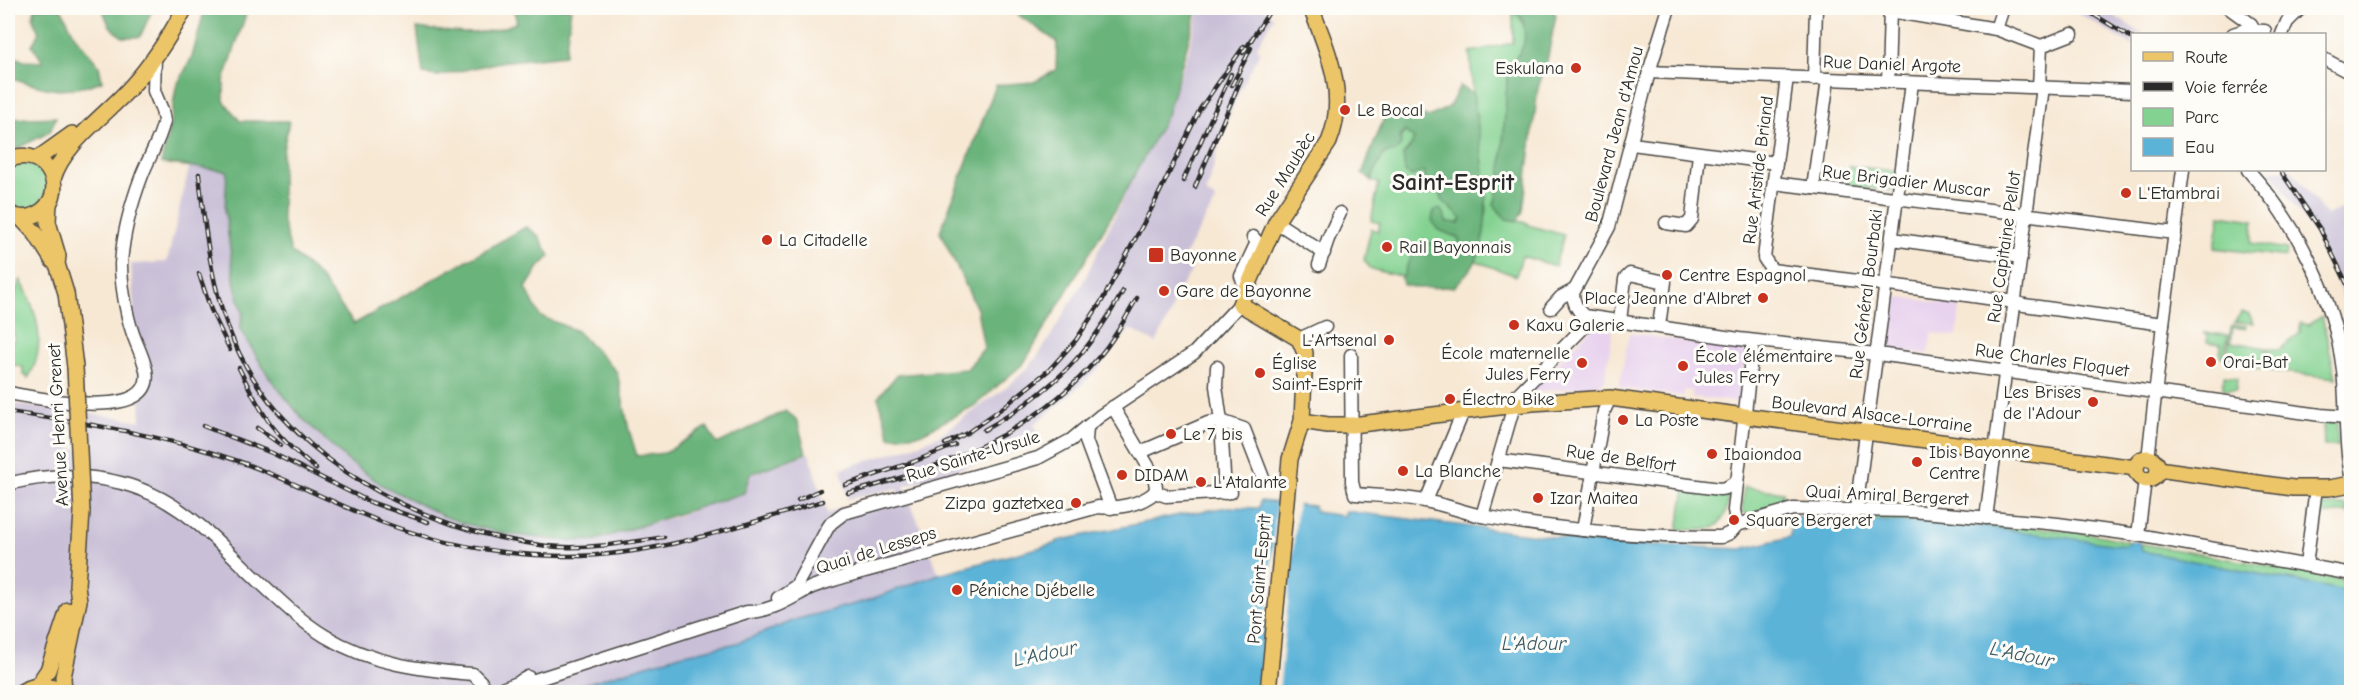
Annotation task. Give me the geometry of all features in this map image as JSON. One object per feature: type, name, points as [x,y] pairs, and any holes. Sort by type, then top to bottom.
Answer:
[{"type":"main road","points":[[36,159],[74,133],[119,92],[150,51],[177,8]]},
{"type":"main road","points":[[53,179],[59,160],[130,89],[156,56],[185,8]]},
{"type":"main road","name":"Rue Maubèc","points":[[1243,297],[1276,222],[1329,142],[1335,128],[1337,95],[1334,70],[1311,8]]},
{"type":"main road","points":[[8,160],[18,156],[36,159],[44,164],[53,179]]},
{"type":"main road","name":"Avenue Henri Grenet","points":[[53,179],[54,188],[49,203],[48,222],[66,293],[75,367],[82,512],[77,585],[79,601],[63,677],[62,693]]},
{"type":"main road","points":[[14,215],[32,216],[49,203]]},
{"type":"main road","name":"Avenue Henri Grenet","points":[[14,215],[36,234],[51,260],[57,264]]},
{"type":"main road","points":[[1243,297],[1294,336]]},
{"type":"main road","name":"Pont Saint-Esprit","points":[[1268,693],[1291,451],[1302,421],[1305,353],[1294,336]]},
{"type":"main road","name":"Boulevard Alsace-Lorraine","points":[[1302,421],[1315,424],[1352,425],[1512,406],[1610,398],[2293,488],[2316,488],[2352,482]]},
{"type":"main road","name":"Avenue Henri Grenet","points":[[37,686],[48,670],[77,585]]},
{"type":"main road","points":[[8,692],[22,692],[37,686],[51,687],[62,693]]},
{"type":"street","name":"Boulevard Jean d'Amou","points":[[1590,318],[1580,312],[1574,298],[1609,227],[1649,72],[1669,8]]},
{"type":"street","points":[[1814,79],[1816,8]]},
{"type":"street","points":[[1949,21],[1950,8]]},
{"type":"street","points":[[1996,29],[2003,8]]},
{"type":"street","points":[[1888,82],[1890,9],[1996,29],[2041,45],[2072,34]]},
{"type":"street","points":[[2282,33],[2298,9]]},
{"type":"street","points":[[2234,11],[2251,33],[2288,22]]},
{"type":"street","name":"Rue Capitaine Pellot","points":[[1986,518],[2041,87],[2041,45]]},
{"type":"street","points":[[8,393],[83,405],[122,401],[143,388],[146,381],[144,361],[131,330],[121,266],[131,206],[164,121],[154,91],[156,56]]},
{"type":"street","points":[[2326,60],[2352,74]]},
{"type":"street","name":"Rue Daniel Argote","points":[[1649,72],[2131,91]]},
{"type":"street","name":"Rue Aristide Briand","points":[[1787,78],[1764,258],[1767,266],[1778,272],[1886,284]]},
{"type":"street","points":[[1813,188],[1828,79]]},
{"type":"street","name":"Rue Général Bourbaki","points":[[1856,510],[1912,83]]},
{"type":"street","points":[[130,89],[140,88],[154,91]]},
{"type":"street","points":[[1632,144],[1776,163]]},
{"type":"street","points":[[1666,223],[1686,226],[1692,219],[1699,154]]},
{"type":"street","points":[[2138,535],[2183,171]]},
{"type":"street","points":[[2249,171],[2292,227],[2319,280],[2341,357],[2352,482]]},
{"type":"street","name":"Rue Brigadier Muscar","points":[[1774,183],[2175,233]]},
{"type":"street","points":[[1276,222],[1322,259],[1340,213]]},
{"type":"street","points":[[1243,297],[1241,276],[1257,242],[1254,237]]},
{"type":"street","points":[[1892,238],[2021,257]]},
{"type":"street","points":[[1620,321],[1625,279],[1630,274],[1665,282],[1659,326]]},
{"type":"street","points":[[1886,284],[2163,324]]},
{"type":"street","name":"Rue Sainte-Ursule","points":[[747,612],[786,595],[796,586],[807,570],[827,529],[844,513],[1038,458],[1071,440],[1113,407],[1206,350],[1243,297]]},
{"type":"street","points":[[1482,516],[1517,395],[1584,327],[1590,318]]},
{"type":"street","name":"Rue Charles Floquet","points":[[1590,318],[2347,417]]},
{"type":"street","points":[[1294,336],[1325,327]]},
{"type":"street","points":[[1737,525],[1734,510],[1753,341]]},
{"type":"street","points":[[1351,355],[1352,425]]},
{"type":"street","points":[[1113,407],[1137,450],[1141,452],[1156,482],[1155,492],[1166,496],[1228,492],[1216,386],[1217,367]]},
{"type":"street","points":[[1523,389],[1532,404]]},
{"type":"street","points":[[1582,530],[1604,411],[1610,398]]},
{"type":"street","points":[[1426,501],[1463,412]]},
{"type":"street","points":[[1141,452],[1208,423],[1221,421],[1244,429],[1263,478]]},
{"type":"street","name":"Quai Amiral Bergeret","points":[[1352,425],[1352,482],[1355,494],[1426,501],[1482,516],[1582,530],[1656,536],[1720,537],[1731,533],[1737,525],[1793,509],[1912,511],[2138,535],[2352,574]]},
{"type":"street","points":[[1087,427],[1086,441],[1111,508]]},
{"type":"street","name":"Rue de Belfort","points":[[1498,460],[1719,489],[1726,489],[1737,482]]},
{"type":"street","points":[[8,484],[24,479],[92,477],[119,482],[147,492],[188,516],[298,616],[328,637],[357,652],[384,662],[411,668],[473,674],[481,682],[485,693]]},
{"type":"street","points":[[2306,565],[2316,488]]},
{"type":"street","name":"Quai de Lesseps","points":[[493,693],[522,680],[563,667],[576,666],[747,612],[762,611],[792,600],[819,585],[931,551],[1098,507],[1111,508],[1141,501],[1155,492]]},
{"type":"street","points":[[807,570],[819,585]]},
{"type":"shaded area","points":[[1200,8],[1262,8],[1274,17],[1256,48],[1260,52],[1236,98],[1220,141],[1205,192],[1216,200],[1184,256],[1186,259],[1183,263],[1193,268],[1171,304],[1173,305],[1170,315],[1156,343],[1130,329],[1095,372],[1058,406],[1034,424],[1041,438],[1041,444],[904,486],[939,574],[866,601],[798,619],[737,643],[680,655],[558,692],[8,692],[8,403],[66,411],[68,448],[90,450],[88,413],[141,421],[131,264],[167,262],[190,164],[240,159],[241,225],[595,538],[675,517],[743,492],[750,475],[809,453],[827,513],[898,493],[897,488],[848,499],[841,469],[938,436],[1007,387],[1030,366],[1084,280],[1172,97],[1187,56]]},
{"type":"shaded area","points":[[2071,8],[2102,8],[2141,33],[2131,33],[2131,45]]},
{"type":"shaded area","points":[[2271,171],[2293,171],[2326,215],[2351,205],[2351,320],[2331,267],[2311,229]]},
{"type":"shaded area","points":[[1892,296],[1960,306],[1957,337],[1932,333],[1928,354],[1885,349]]},
{"type":"shaded area","name":"École maternelle Jules Ferry","points":[[1593,327],[1613,330],[1605,380],[1599,385],[1532,392],[1531,389]]},
{"type":"shaded area","name":"École élémentaire Jules Ferry","points":[[1629,333],[1743,350],[1745,352],[1739,400],[1737,402],[1692,397],[1692,391],[1685,390],[1683,396],[1619,388]]},
{"type":"green space","points":[[35,8],[61,8],[75,36],[99,66],[102,81],[64,90],[44,88],[8,76],[8,54],[24,61],[43,62],[32,45],[39,33],[33,18]]},
{"type":"green space","points":[[102,8],[153,8],[140,37],[122,37],[109,25]]},
{"type":"green space","points":[[205,8],[248,8],[224,81],[224,101],[240,121],[289,121],[282,155],[282,219],[291,252],[318,275],[354,324],[526,227],[539,236],[550,256],[539,267],[526,288],[540,316],[577,331],[617,372],[637,456],[665,453],[707,427],[717,444],[786,411],[797,420],[806,453],[750,474],[744,493],[596,540],[568,541],[506,534],[443,516],[382,485],[347,460],[302,418],[269,377],[240,329],[243,312],[235,286],[225,211],[227,171],[161,163],[176,87],[192,57]]},
{"type":"green space","points":[[513,8],[571,8],[565,55],[500,62],[438,76],[423,74],[417,28],[467,33],[492,31],[517,22]]},
{"type":"green space","points":[[929,8],[988,8],[975,18],[940,16]]},
{"type":"green space","points":[[1018,8],[1198,8],[1167,115],[1117,207],[1024,363],[974,406],[920,434],[890,437],[878,397],[897,375],[967,369],[984,348],[977,309],[940,232],[996,85],[1034,82],[1056,70],[1057,42],[1017,14]]},
{"type":"green space","points":[[1510,8],[1547,8],[1552,9],[1556,15],[1547,61],[1538,88],[1523,211],[1517,221],[1506,219],[1494,205],[1501,176],[1508,67],[1521,50],[1525,34],[1523,19]]},
{"type":"green space","points":[[1513,9],[1520,17],[1526,32],[1520,53],[1508,67],[1501,176],[1495,205],[1517,221],[1564,235],[1555,266],[1522,256],[1516,276],[1476,261],[1487,210],[1470,52],[1513,43]]},
{"type":"green space","points":[[1460,86],[1473,93],[1479,133],[1486,199],[1483,240],[1475,262],[1454,287],[1418,288],[1404,285],[1401,278],[1414,252],[1424,244],[1437,244],[1459,250],[1459,238],[1437,229],[1432,220],[1434,211],[1439,208],[1446,222],[1459,223],[1462,219],[1442,200],[1441,187],[1434,188],[1425,180],[1425,171],[1412,176],[1405,172],[1403,155],[1414,139],[1405,131],[1400,137],[1401,145],[1395,152],[1384,153],[1371,179],[1362,174],[1386,113],[1404,120],[1408,111],[1429,117],[1449,107]]},
{"type":"green space","points":[[56,117],[50,132],[8,153],[8,119]]},
{"type":"green space","points":[[1405,131],[1414,139],[1403,155],[1433,179],[1442,200],[1463,219],[1459,223],[1446,222],[1444,214],[1437,229],[1459,238],[1459,251],[1437,244],[1424,245],[1414,253],[1404,277],[1371,269],[1364,260],[1371,229],[1378,231],[1380,223],[1371,221],[1379,183],[1371,181],[1384,153],[1395,151]]},
{"type":"green space","points":[[10,164],[34,164],[47,181],[43,198],[29,209],[23,211],[8,202],[8,166]]},
{"type":"green space","points":[[1849,166],[1894,171],[1892,191],[1847,186]]},
{"type":"green space","points":[[2220,215],[2254,220],[2251,243],[2287,249],[2286,257],[2215,248]]},
{"type":"green space","points":[[21,280],[36,316],[39,341],[38,354],[28,378],[23,374],[23,367],[8,364],[8,344],[15,338],[11,326],[8,325],[8,296],[13,295]]},
{"type":"green space","points":[[2242,312],[2248,313],[2254,323],[2234,322]]},
{"type":"green space","points":[[2322,316],[2336,378],[2274,371],[2268,358],[2269,348],[2279,350],[2300,333],[2300,323],[2308,325]]},
{"type":"green space","points":[[2246,326],[2246,329],[2233,327],[2231,342],[2267,348],[2265,358],[2272,370],[2248,367],[2248,360],[2227,357],[2231,327]]},
{"type":"green space","points":[[2203,333],[2228,335],[2224,357],[2220,357],[2221,344],[2207,342],[2208,336]]},
{"type":"green space","points":[[2224,376],[2237,378],[2236,390],[2223,389]]},
{"type":"green space","points":[[2323,422],[2337,422],[2338,446],[2324,446]]},
{"type":"green space","points":[[1744,487],[1783,492],[1780,510],[1750,516],[1742,511]]},
{"type":"green space","points":[[1685,490],[1729,495],[1724,517],[1720,523],[1708,529],[1678,529]]},
{"type":"green space","points":[[2321,505],[2346,505],[2351,518],[2348,512],[2320,515]]},
{"type":"green space","points":[[1821,515],[1984,522],[2084,533],[2129,542],[2127,546],[2120,546],[2033,535],[2012,530],[1815,517]]},
{"type":"green space","points":[[2143,544],[2333,577],[2351,584],[2351,594],[2326,587],[2304,586],[2303,582],[2142,553],[2139,548]]},
{"type":"water","name":"L'Adour","points":[[1260,501],[1314,506],[1315,512],[1345,516],[1345,511],[1594,542],[1741,549],[1790,537],[1791,516],[1978,526],[2126,546],[2130,541],[2140,542],[2142,551],[2351,592],[2351,692],[558,692],[680,655],[737,643],[798,619],[866,601],[939,574],[1057,543],[1057,541],[1184,514],[1228,507],[1259,508]]},
{"type":"pier","points":[[1277,499],[1298,500],[1279,692],[1259,692]]},
{"type":"railway","points":[[2083,8],[2131,37]]},
{"type":"railway","points":[[1243,53],[1269,12]]},
{"type":"railway","points":[[945,444],[967,433],[1005,406],[1049,370],[1076,340],[1103,299],[1155,202],[1200,109],[1244,46]]},
{"type":"railway","points":[[1232,85],[1251,48]]},
{"type":"railway","points":[[1183,181],[1231,74]]},
{"type":"railway","points":[[1195,187],[1241,79]]},
{"type":"railway","points":[[2281,171],[2320,229],[2352,294]]},
{"type":"railway","points":[[199,174],[214,281],[234,342],[257,384],[287,422],[323,455],[364,483],[407,506],[453,525],[500,538],[547,546],[576,547],[664,537]]},
{"type":"railway","points":[[199,274],[211,310],[230,350]]},
{"type":"railway","points":[[984,430],[1029,402],[1065,371],[1095,336],[1123,291]]},
{"type":"railway","points":[[848,493],[951,460],[1015,428],[1072,385],[1103,352],[1137,298]]},
{"type":"railway","points":[[239,368],[270,424],[289,446],[316,469]]},
{"type":"railway","points":[[8,412],[95,425],[210,452],[257,468],[384,523],[427,537],[494,551],[562,556],[629,552],[694,539],[823,501]]},
{"type":"railway","points":[[203,426],[272,453],[370,502],[428,522]]},
{"type":"railway","points":[[257,428],[281,445]]},
{"type":"railway","points":[[845,485],[955,445]]},
{"type":"railway","points":[[798,500],[820,490]]},
{"type":"place","name":"Eskulana","points":[[1576,68]]},
{"type":"place","name":"Le Bocal","points":[[1345,110]]},
{"type":"place","name":"L'Etambrai","points":[[2126,193]]},
{"type":"place","name":"La Citadelle","points":[[767,240]]},
{"type":"place","name":"Rail Bayonnais","points":[[1387,247]]},
{"type":"place","name":"Bayonne","points":[[1156,255]]},
{"type":"place","name":"Centre Espagnol","points":[[1667,275]]},
{"type":"place","name":"Gare de Bayonne","points":[[1164,291]]},
{"type":"place","name":"Place Jeanne d'Albret","points":[[1763,298]]},
{"type":"place","name":"Kaxu Galerie","points":[[1514,325]]},
{"type":"place","name":"L'Artsenal","points":[[1389,340]]},
{"type":"place","name":"Orai-Bat","points":[[2211,362]]},
{"type":"place","name":"École maternelle Jules Ferry","points":[[1582,363]]},
{"type":"place","name":"École élémentaire Jules Ferry","points":[[1683,366]]},
{"type":"place","name":"Église Saint-Esprit","points":[[1260,373]]},
{"type":"place","name":"Électro Bike","points":[[1450,399]]},
{"type":"place","name":"Les Brises de l'Adour","points":[[2093,402]]},
{"type":"place","name":"La Poste","points":[[1623,420]]},
{"type":"place","name":"Le 7 bis","points":[[1171,434]]},
{"type":"place","name":"Ibaiondoa","points":[[1712,454]]},
{"type":"place","name":"Ibis Bayonne Centre","points":[[1917,462]]},
{"type":"place","name":"La Blanche","points":[[1403,471]]},
{"type":"place","name":"DIDAM","points":[[1122,475]]},
{"type":"place","name":"L'Atalante","points":[[1201,482]]},
{"type":"place","name":"Izar Maitea","points":[[1538,498]]},
{"type":"place","name":"Zizpa gaztetxea","points":[[1076,503]]},
{"type":"place","name":"Square Bergeret","points":[[1734,520]]},
{"type":"place","name":"Péniche Djébelle","points":[[957,590]]},
{"type":"district","name":"Saint-Esprit","points":[[1453,182]]}]
